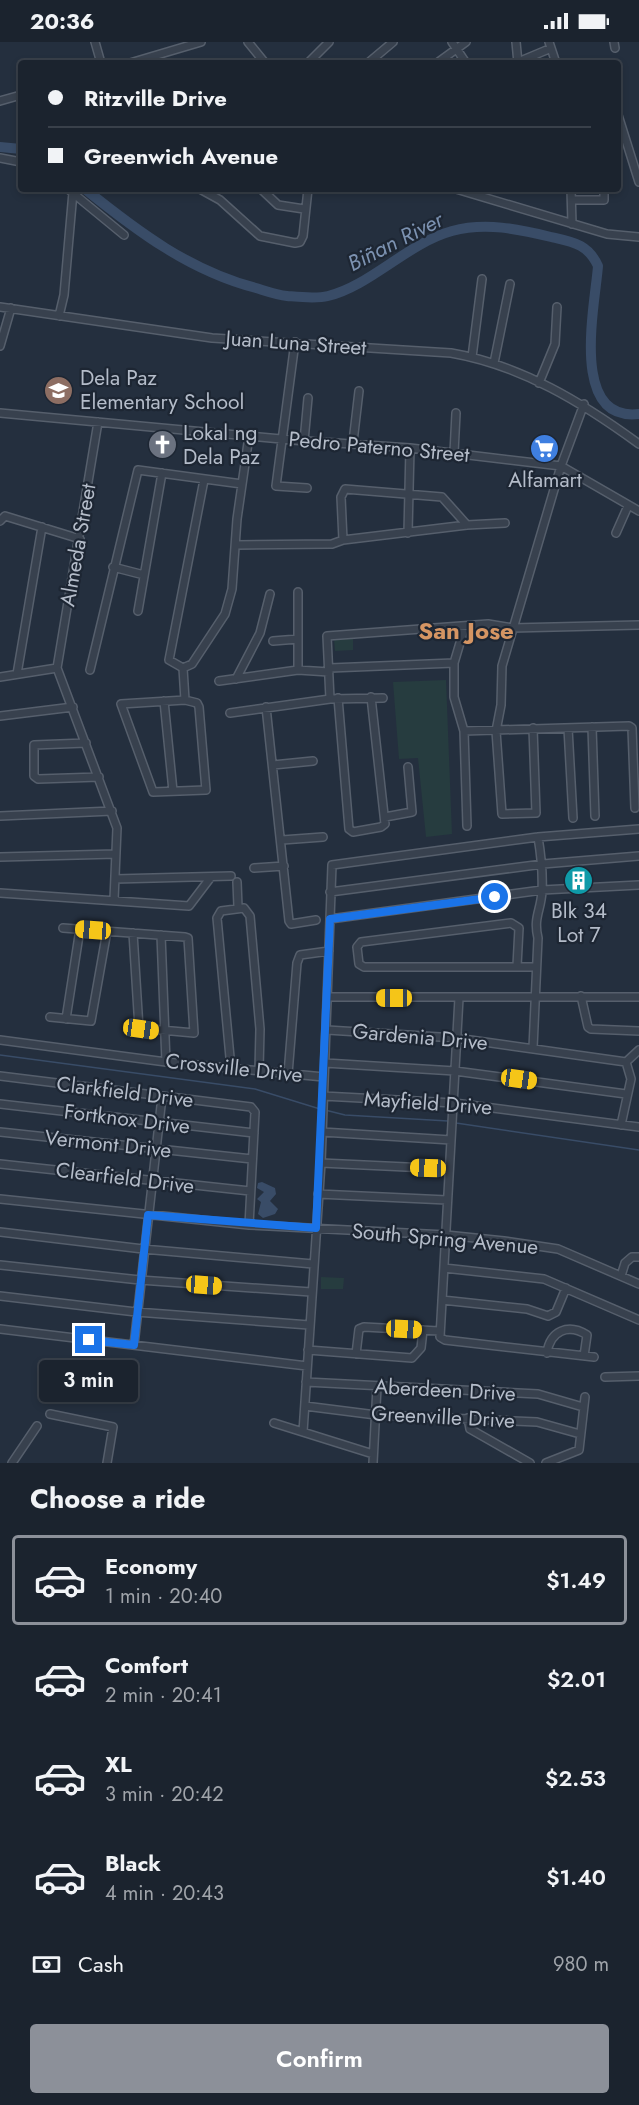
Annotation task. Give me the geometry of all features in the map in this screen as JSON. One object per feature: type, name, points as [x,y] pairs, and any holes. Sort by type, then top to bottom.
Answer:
[{"type":"street","points":[[95,42],[100,60]]},
{"type":"street","points":[[140,60],[201,42]]},
{"type":"street","points":[[248,42],[263,60]]},
{"type":"street","points":[[315,60],[329,42]]},
{"type":"street","points":[[372,60],[393,42]]},
{"type":"street","points":[[440,60],[454,45],[466,42]]},
{"type":"street","points":[[516,42],[518,60]]},
{"type":"street","points":[[454,45],[464,60]]},
{"type":"street","points":[[523,60],[549,45],[555,60]]},
{"type":"street","points":[[0,101],[18,96]]},
{"type":"street","points":[[621,124],[639,182]]},
{"type":"street","points":[[629,149],[639,147]]},
{"type":"street","points":[[0,158],[18,161]]},
{"type":"street","points":[[59,316],[64,295],[70,192]]},
{"type":"street","points":[[71,192],[124,235]]},
{"type":"street","points":[[205,192],[220,200],[260,236],[295,243],[300,242],[307,192]]},
{"type":"street","points":[[264,192],[278,205],[304,209]]},
{"type":"street","points":[[468,192],[606,234],[639,237]]},
{"type":"street","points":[[571,192],[572,224]]},
{"type":"street","points":[[572,201],[604,200],[604,192]]},
{"type":"street","points":[[472,357],[482,279]]},
{"type":"street","points":[[494,363],[510,284]]},
{"type":"street","name":"Juan Luna Street","points":[[0,307],[212,338],[451,353],[472,357],[494,363],[584,404],[639,444]]},
{"type":"street","points":[[539,383],[555,344],[557,307]]},
{"type":"street","points":[[0,346],[11,308]]},
{"type":"street","points":[[295,342],[276,486],[308,488]]},
{"type":"street","points":[[352,442],[359,391]]},
{"type":"street","points":[[304,441],[308,398]]},
{"type":"street","points":[[533,728],[536,813],[507,815],[500,811],[496,730],[501,705],[502,666],[561,466],[584,404]]},
{"type":"street","name":"Pedro Paterno Street","points":[[0,413],[304,441],[352,442],[561,466],[639,511]]},
{"type":"street","points":[[454,453],[456,413]]},
{"type":"street","name":"Almeda Street","points":[[57,668],[98,422]]},
{"type":"street","points":[[183,668],[192,664],[225,614],[232,589],[237,519],[249,436]]},
{"type":"street","points":[[408,533],[410,448]]},
{"type":"street","points":[[90,670],[138,470],[242,484]]},
{"type":"street","points":[[138,611],[162,473]]},
{"type":"street","points":[[183,668],[169,660],[204,480]]},
{"type":"street","points":[[343,540],[341,497],[345,489],[442,497],[467,525]]},
{"type":"street","points":[[616,532],[628,506]]},
{"type":"street","points":[[0,520],[5,516],[80,538]]},
{"type":"street","points":[[236,545],[332,544],[343,540],[467,525],[505,524]]},
{"type":"street","points":[[17,674],[42,526]]},
{"type":"street","points":[[113,567],[144,575]]},
{"type":"street","points":[[298,591],[298,670]]},
{"type":"street","points":[[236,679],[260,633],[270,594]]},
{"type":"street","points":[[371,697],[386,817],[384,826],[353,832],[350,829],[329,670],[327,636],[488,624],[512,628],[639,624]]},
{"type":"street","points":[[465,626],[454,663],[454,697],[464,731],[467,826]]},
{"type":"street","points":[[273,640],[298,639]]},
{"type":"street","points":[[219,681],[298,670],[454,663]]},
{"type":"street","points":[[0,677],[57,668],[117,828],[114,900]]},
{"type":"street","points":[[183,668],[185,700]]},
{"type":"street","points":[[230,713],[334,699],[383,698]]},
{"type":"street","points":[[185,700],[196,703],[199,707],[207,786],[203,792],[153,792],[120,707],[123,702],[164,701],[185,700]]},
{"type":"street","points":[[164,701],[173,791]]},
{"type":"street","points":[[0,716],[73,707]]},
{"type":"street","points":[[266,707],[290,923],[316,920]]},
{"type":"street","points":[[464,731],[626,725],[632,728],[635,808]]},
{"type":"street","points":[[568,728],[573,818]]},
{"type":"street","points":[[592,728],[595,816]]},
{"type":"street","points":[[86,743],[34,745],[34,776],[38,779],[99,777]]},
{"type":"street","points":[[273,765],[313,761]]},
{"type":"street","points":[[386,817],[412,812],[408,767]]},
{"type":"street","points":[[0,816],[112,811]]},
{"type":"street","points":[[303,1432],[321,1163],[331,868],[334,864],[538,837],[639,829]]},
{"type":"street","points":[[282,840],[323,837]]},
{"type":"street","points":[[533,1048],[538,938],[534,921],[542,890],[543,864],[538,837]]},
{"type":"street","points":[[0,857],[116,854]]},
{"type":"street","points":[[330,892],[543,864],[639,856]]},
{"type":"street","points":[[254,868],[284,866]]},
{"type":"street","points":[[116,879],[212,877],[234,879],[238,908]]},
{"type":"street","points":[[0,893],[189,906],[212,877]]},
{"type":"street","points":[[330,919],[542,890],[639,885]]},
{"type":"street","points":[[231,1068],[217,918],[221,911],[244,908],[250,916],[260,1029],[259,1070]]},
{"type":"street","points":[[518,966],[519,928],[511,923],[361,942],[357,947],[359,964],[364,967],[536,967]]},
{"type":"street","points":[[63,928],[80,929],[161,935],[185,937],[190,942],[195,1031],[191,1035],[141,1029],[138,1026],[133,933]]},
{"type":"street","points":[[66,1019],[80,929]]},
{"type":"street","points":[[50,1017],[92,1021],[107,931]]},
{"type":"street","points":[[161,935],[166,1062]]},
{"type":"street","points":[[288,1074],[297,963],[300,956],[329,951]]},
{"type":"street","points":[[328,997],[536,998],[581,996],[639,998]]},
{"type":"street","points":[[581,996],[588,1027],[591,1029],[639,1030]]},
{"type":"street","points":[[459,998],[440,1337],[446,1340],[594,1357]]},
{"type":"street","name":"Gardenia Drive","points":[[327,1030],[456,1038],[626,1062]]},
{"type":"street","name":"Crossville Drive","points":[[0,1040],[166,1062],[324,1077]]},
{"type":"street","points":[[621,1125],[631,1079],[626,1062],[639,1050]]},
{"type":"street","points":[[325,1063],[455,1071],[626,1094]]},
{"type":"street","name":"Clarkfield Drive","points":[[0,1076],[251,1107],[255,1112],[254,1133]]},
{"type":"street","points":[[631,1079],[639,1081]]},
{"type":"street","points":[[134,1345],[162,1096]]},
{"type":"street","name":"Mayfield Drive","points":[[323,1100],[454,1103],[639,1127]]},
{"type":"street","name":"Fortknox Drive","points":[[0,1104],[158,1124],[254,1133]]},
{"type":"street","name":"Vermont Drive","points":[[0,1132],[252,1159]]},
{"type":"street","points":[[322,1132],[452,1140]]},
{"type":"street","points":[[249,1225],[254,1133]]},
{"type":"street","points":[[321,1163],[449,1169]]},
{"type":"street","name":"Clearfield Drive","points":[[0,1164],[250,1191]]},
{"type":"street","points":[[318,1194],[447,1200]]},
{"type":"street","name":"South Spring Avenue","points":[[0,1199],[249,1225],[446,1235],[558,1249],[639,1284]]},
{"type":"street","points":[[0,1232],[143,1250],[313,1264]]},
{"type":"street","points":[[621,1276],[625,1263],[632,1257],[639,1257]]},
{"type":"street","points":[[0,1265],[140,1280],[311,1292]]},
{"type":"street","points":[[444,1268],[525,1275],[544,1279],[639,1320]]},
{"type":"street","points":[[442,1300],[527,1309],[548,1316],[556,1312],[566,1288]]},
{"type":"street","points":[[0,1296],[136,1312],[309,1325]]},
{"type":"street","points":[[356,1354],[359,1329],[364,1327],[439,1330]]},
{"type":"street","points":[[0,1329],[307,1366]]},
{"type":"street","points":[[547,1353],[549,1341],[555,1334],[563,1329],[570,1329],[587,1335],[584,1356]]},
{"type":"street","points":[[308,1350],[412,1358],[421,1348],[423,1330]]},
{"type":"street","points":[[605,1377],[639,1376]]},
{"type":"street","name":"Aberdeen Drive","points":[[306,1382],[538,1394],[583,1407]]},
{"type":"street","points":[[373,1463],[377,1387]]},
{"type":"street","points":[[546,1463],[579,1450],[585,1397]]},
{"type":"street","name":"Greenville Drive","points":[[305,1406],[376,1415],[537,1422],[580,1434]]},
{"type":"street","points":[[50,1414],[113,1427],[107,1463]]},
{"type":"street","points":[[468,1418],[470,1429],[522,1454],[530,1463]]},
{"type":"street","points":[[274,1423],[374,1454]]},
{"type":"street","points":[[12,1463],[37,1426]]},
{"type":"green space","points":[[353,638],[353,650],[335,651],[334,639]]},
{"type":"green space","points":[[446,680],[452,834],[426,837],[418,758],[399,759],[393,682]]},
{"type":"green space","points":[[321,1277],[344,1278],[343,1289],[321,1289]]},
{"type":"water","points":[[262,1182],[275,1188],[276,1194],[270,1201],[278,1209],[275,1214],[263,1218],[258,1214],[261,1202],[257,1199],[264,1192],[257,1188],[258,1183]]},
{"type":"waterway","name":"Biñan River","points":[[0,147],[18,149]]},
{"type":"waterway","name":"Biñan River","points":[[89,192],[124,220],[187,260],[232,281],[287,296],[308,298],[328,296],[344,291],[420,245],[464,228],[514,229],[579,245],[590,253],[598,266],[591,333],[594,381],[603,400],[617,412],[639,414]]},
{"type":"waterway","points":[[0,1055],[255,1089],[320,1109]]},
{"type":"waterway","points":[[325,1110],[345,1115],[448,1121]]},
{"type":"waterway","points":[[456,1123],[639,1150]]},
{"type":"place","name":"Dela Paz Elementary School","points":[[59,390]]},
{"type":"place","name":"Lokal ng Dela Paz","points":[[162,445]]},
{"type":"place","name":"Alfamart","points":[[545,449]]},
{"type":"place","name":"Blk 34 Lot 7","points":[[579,880]]},
{"type":"district","name":"San Jose","points":[[466,630]]},
{"type":"route","points":[[89,1340],[134,1345],[148,1215],[249,1225],[316,1228],[321,1163],[330,919],[495,897]]}]
